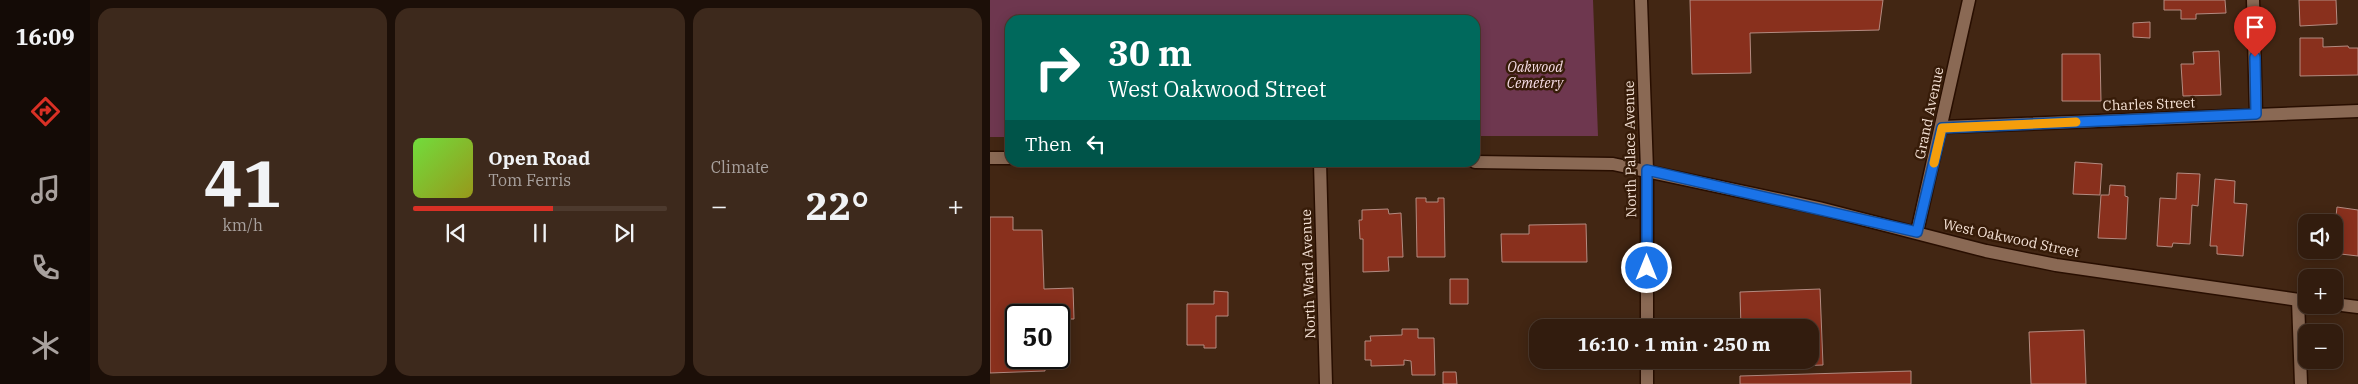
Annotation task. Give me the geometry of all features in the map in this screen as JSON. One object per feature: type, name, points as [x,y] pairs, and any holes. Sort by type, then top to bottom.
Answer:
[{"type":"street","name":"North Palace Avenue","points":[[1641,0],[1647,170],[1647,319]]},
{"type":"street","name":"Grand Avenue","points":[[1917,232],[1942,128],[1969,0]]},
{"type":"street","points":[[2253,0],[2256,114]]},
{"type":"street","name":"Charles Street","points":[[1942,128],[2358,111]]},
{"type":"street","points":[[990,158],[1005,158]]},
{"type":"street","name":"West Oakwood Street","points":[[1480,162],[1613,164],[1647,170],[1917,232],[1986,251],[2056,265],[2298,299]]},
{"type":"street","name":"North Ward Avenue","points":[[1320,167],[1326,384]]},
{"type":"street","points":[[2343,305],[2358,307]]},
{"type":"street","points":[[2301,384],[2302,314]]},
{"type":"street","points":[[1647,369],[1647,384]]},
{"type":"green space","name":"Oakwood Cemetery","points":[[990,0],[1593,0],[1598,136],[1480,136],[1480,15],[1005,15],[1005,137],[990,137]]},
{"type":"building","points":[[1690,0],[1883,0],[1879,30],[1750,33],[1751,73],[1692,74]]},
{"type":"building","points":[[2164,0],[2225,0],[2226,13],[2196,14],[2196,19],[2181,19],[2181,10],[2164,10]]},
{"type":"building","points":[[2299,0],[2336,0],[2337,24],[2300,26]]},
{"type":"building","points":[[2150,22],[2150,38],[2133,37],[2133,23]]},
{"type":"building","points":[[2300,38],[2323,38],[2323,47],[2348,46],[2349,48],[2358,48],[2358,75],[2300,76]]},
{"type":"building","points":[[2219,51],[2221,95],[2183,96],[2181,64],[2194,64],[2193,52]]},
{"type":"building","points":[[2062,54],[2100,54],[2101,101],[2062,101]]},
{"type":"building","points":[[2075,162],[2102,164],[2100,195],[2073,194]]},
{"type":"building","points":[[2177,173],[2200,174],[2198,206],[2192,205],[2190,244],[2173,243],[2172,247],[2157,246],[2160,198],[2176,199]]},
{"type":"building","points":[[2215,179],[2235,181],[2234,203],[2247,204],[2243,256],[2217,254],[2217,246],[2210,246]]},
{"type":"building","points":[[2110,185],[2125,186],[2125,196],[2128,197],[2126,239],[2098,238],[2101,195],[2109,195]]},
{"type":"building","points":[[1416,198],[1426,198],[1426,202],[1438,202],[1438,198],[1444,198],[1445,257],[1417,257]]},
{"type":"building","points":[[2337,207],[2358,210],[2358,256],[2343,254],[2343,214],[2336,214]]},
{"type":"building","points":[[1388,209],[1389,214],[1401,213],[1403,257],[1388,257],[1389,271],[1363,272],[1363,239],[1360,239],[1359,220],[1362,220],[1362,210]]},
{"type":"building","points":[[990,217],[1013,217],[1013,230],[1042,230],[1044,289],[1073,288],[1074,319],[1070,319],[1070,304],[1005,304],[1005,369],[1045,369],[1045,371],[990,373]]},
{"type":"building","points":[[1586,224],[1587,262],[1502,262],[1501,234],[1529,234],[1529,225]]},
{"type":"building","points":[[1450,279],[1468,279],[1468,304],[1450,304]]},
{"type":"building","points":[[1820,289],[1823,365],[1819,365],[1819,319],[1741,319],[1740,292]]},
{"type":"building","points":[[1214,291],[1228,292],[1228,316],[1216,316],[1216,348],[1204,348],[1204,345],[1187,345],[1187,304],[1214,304]]},
{"type":"building","points":[[1402,329],[1418,329],[1418,338],[1434,338],[1435,375],[1412,375],[1411,361],[1404,360],[1404,365],[1371,366],[1371,360],[1365,360],[1365,341],[1371,341],[1370,336],[1402,335]]},
{"type":"building","points":[[2084,330],[2086,384],[2031,384],[2029,332]]},
{"type":"building","points":[[1911,371],[1911,384],[1740,384],[1740,376]]},
{"type":"building","points":[[1443,372],[1456,372],[1457,384],[1443,384]]},
{"type":"slow traffic","points":[[1934,163],[1942,128],[2076,122]]},
{"type":"route","points":[[1647,268],[1647,170],[1917,232],[1942,128],[2256,114],[2255,57]]}]
